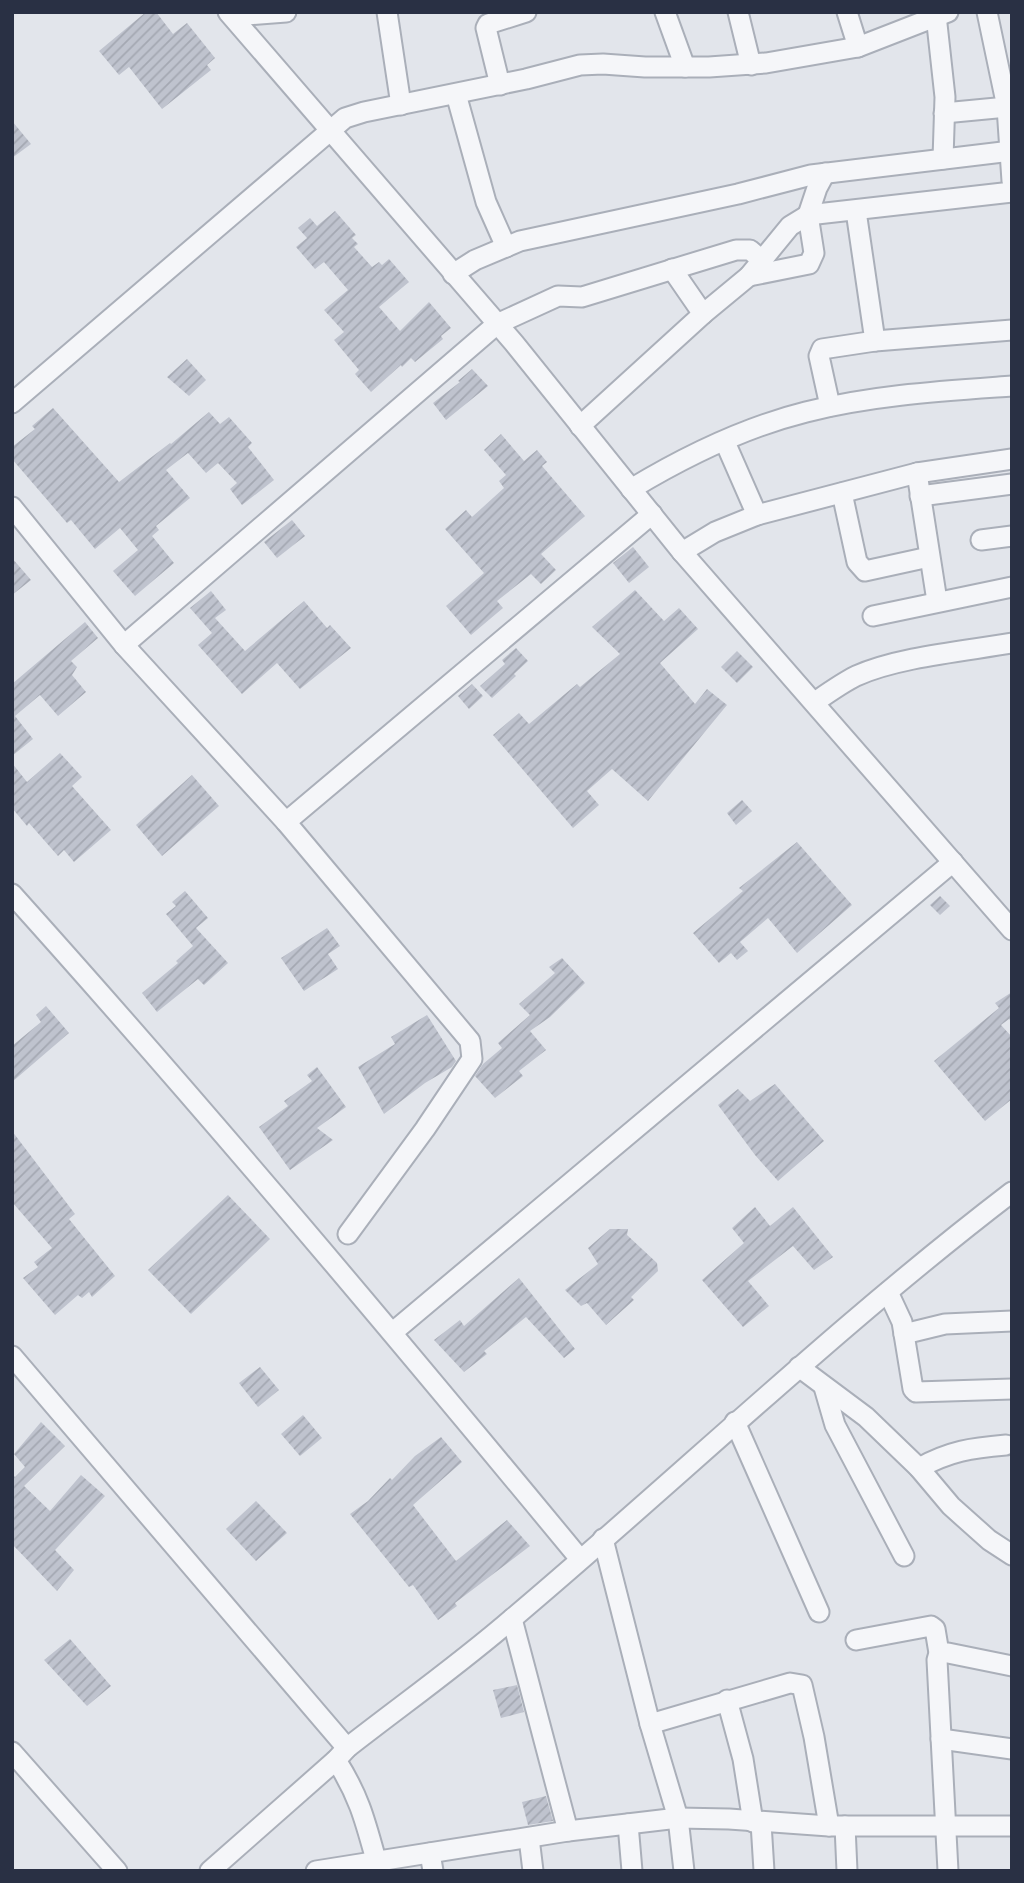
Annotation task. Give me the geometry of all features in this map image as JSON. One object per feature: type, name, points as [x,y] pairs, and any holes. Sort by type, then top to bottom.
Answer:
[{"type":"street","points":[[241,17],[286,12]]},
{"type":"street","points":[[387,12],[401,104]]},
{"type":"street","points":[[500,85],[486,28],[488,24],[526,12]]},
{"type":"street","points":[[665,12],[685,67]]},
{"type":"street","points":[[738,12],[751,65]]},
{"type":"street","points":[[847,12],[858,47]]},
{"type":"street","points":[[987,12],[1007,107],[1012,181]]},
{"type":"street","points":[[12,403],[345,118],[580,65],[751,65],[858,47],[942,14],[945,97],[943,159]]},
{"type":"street","points":[[241,17],[330,132],[497,324],[682,552],[1012,930]]},
{"type":"street","points":[[456,94],[486,202],[506,247]]},
{"type":"street","points":[[944,113],[1007,107]]},
{"type":"street","points":[[453,274],[475,260],[520,241],[825,173],[1010,151]]},
{"type":"street","points":[[749,276],[808,264],[813,260],[808,215],[825,173]]},
{"type":"street","points":[[580,426],[703,314],[749,276],[763,261],[776,240],[790,226],[808,215],[1012,192]]},
{"type":"street","points":[[856,211],[874,341]]},
{"type":"street","points":[[124,645],[497,324],[558,296],[582,297],[743,249],[750,250],[763,261]]},
{"type":"street","points":[[672,269],[703,314]]},
{"type":"street","points":[[830,406],[820,352],[822,349],[874,341],[1012,330]]},
{"type":"street","points":[[631,489],[659,472],[725,442],[803,413],[830,406],[943,391],[1012,386]]},
{"type":"street","points":[[725,442],[757,515]]},
{"type":"street","points":[[682,552],[715,532],[757,515],[917,473],[1012,459]]},
{"type":"street","points":[[917,473],[937,601]]},
{"type":"street","points":[[920,496],[1012,484]]},
{"type":"street","points":[[842,493],[861,569],[865,571],[929,557]]},
{"type":"street","points":[[12,507],[124,645],[286,822],[470,1041],[472,1059],[425,1129],[348,1234]]},
{"type":"street","points":[[286,822],[652,514]]},
{"type":"street","points":[[981,540],[1012,536]]},
{"type":"street","points":[[873,616],[1012,587]]},
{"type":"street","points":[[815,702],[858,675],[888,666],[1012,643]]},
{"type":"street","points":[[393,1332],[953,862]]},
{"type":"street","points":[[12,894],[147,1044],[393,1332],[580,1559]]},
{"type":"street","points":[[209,1871],[227,1864],[341,1754],[512,1619],[799,1367],[1012,1192]]},
{"type":"street","points":[[888,1292],[900,1313],[916,1392],[1012,1389]]},
{"type":"street","points":[[904,1334],[945,1324],[1012,1321]]},
{"type":"street","points":[[12,1356],[341,1754],[376,1860]]},
{"type":"street","points":[[799,1367],[866,1418],[919,1468],[951,1506],[989,1541],[1012,1555]]},
{"type":"street","points":[[824,1387],[835,1425],[904,1556]]},
{"type":"street","points":[[736,1422],[819,1612]]},
{"type":"street","points":[[919,1468],[942,1455],[965,1448],[1006,1445]]},
{"type":"street","points":[[603,1539],[650,1724],[678,1818],[684,1871]]},
{"type":"street","points":[[512,1619],[568,1831]]},
{"type":"street","points":[[856,1640],[930,1626],[935,1629],[939,1653],[937,1660],[948,1871]]},
{"type":"street","points":[[939,1653],[1012,1666]]},
{"type":"street","points":[[650,1724],[790,1683],[802,1685],[847,1871]]},
{"type":"street","points":[[727,1700],[757,1822],[764,1871]]},
{"type":"street","points":[[942,1740],[1012,1749]]},
{"type":"street","points":[[12,1752],[117,1871]]},
{"type":"street","points":[[321,1870],[376,1860],[432,1862],[568,1831],[678,1818],[837,1826],[1012,1826]]},
{"type":"street","points":[[628,1824],[632,1871]]},
{"type":"street","points":[[529,1838],[533,1871]]},
{"type":"building","points":[[146,12],[156,12],[173,34],[187,23],[215,58],[207,65],[211,70],[162,109],[129,67],[119,75],[99,51]]},
{"type":"building","points":[[12,121],[31,144],[12,158]]},
{"type":"building","points":[[335,211],[356,235],[352,238],[358,244],[354,247],[372,267],[379,262],[382,265],[389,259],[409,282],[379,307],[400,331],[429,302],[451,328],[441,336],[443,339],[415,362],[411,358],[371,392],[355,374],[359,370],[334,340],[344,332],[324,310],[348,290],[324,262],[315,269],[296,247],[307,238],[298,228],[310,218],[317,226]]},
{"type":"building","points":[[187,359],[206,380],[189,396],[167,377]]},
{"type":"building","points":[[472,369],[488,386],[446,420],[433,403]]},
{"type":"building","points":[[53,408],[119,482],[209,412],[220,424],[229,417],[252,443],[248,447],[274,480],[242,505],[230,489],[237,483],[218,463],[206,473],[188,453],[166,470],[190,498],[156,526],[159,530],[152,536],[174,563],[135,596],[113,571],[138,550],[120,528],[95,549],[71,520],[67,523],[12,459],[12,447],[35,429],[32,426]]},
{"type":"building","points":[[501,434],[524,461],[537,450],[547,462],[542,466],[585,516],[541,554],[556,570],[541,584],[531,574],[497,601],[503,608],[471,635],[446,606],[484,573],[445,529],[466,510],[472,517],[504,488],[499,481],[506,475],[484,450]]},
{"type":"building","points":[[292,520],[305,536],[277,558],[264,542]]},
{"type":"building","points":[[633,547],[649,567],[629,583],[613,563]]},
{"type":"building","points":[[12,558],[31,580],[12,595]]},
{"type":"building","points":[[635,590],[664,621],[679,608],[698,629],[660,663],[695,704],[707,689],[727,705],[648,801],[612,769],[587,791],[599,805],[573,828],[493,735],[519,713],[529,724],[577,684],[580,687],[620,654],[592,627]]},
{"type":"building","points":[[211,591],[226,610],[215,618],[245,651],[304,601],[327,628],[330,625],[351,648],[300,689],[277,663],[242,694],[198,645],[212,633],[190,608]]},
{"type":"building","points":[[85,622],[98,638],[71,661],[77,667],[72,675],[86,692],[58,716],[40,695],[15,716],[33,739],[12,756],[12,684]]},
{"type":"building","points":[[516,648],[528,661],[492,698],[480,686],[505,664],[502,660]]},
{"type":"building","points":[[737,651],[753,667],[737,683],[721,667]]},
{"type":"building","points":[[472,684],[483,696],[469,709],[458,696]]},
{"type":"building","points":[[60,753],[82,777],[72,786],[111,830],[74,862],[64,850],[58,856],[12,808],[12,763],[27,782]]},
{"type":"building","points":[[192,775],[219,806],[162,856],[136,825]]},
{"type":"building","points":[[742,800],[752,811],[736,825],[727,813]]},
{"type":"building","points":[[797,842],[852,905],[797,953],[768,918],[740,942],[748,951],[737,960],[731,953],[719,963],[693,933],[743,891],[739,888]]},
{"type":"building","points":[[185,891],[208,918],[196,928],[228,963],[204,985],[198,979],[157,1012],[142,993],[178,963],[176,961],[193,946],[166,914],[176,906],[172,902]]},
{"type":"building","points":[[940,896],[950,906],[940,915],[930,905]]},
{"type":"building","points":[[327,928],[340,946],[328,954],[338,969],[304,991],[281,958]]},
{"type":"building","points":[[562,958],[585,983],[550,1017],[530,1031],[546,1050],[519,1071],[523,1076],[495,1098],[475,1076],[483,1064],[502,1048],[498,1043],[530,1015],[519,1004],[555,973],[549,967]]},
{"type":"building","points":[[1012,992],[1012,1022],[1009,1019],[1001,1025],[1012,1037],[1012,1099],[985,1121],[934,1061],[999,1008],[995,1003]]},
{"type":"building","points":[[46,1006],[69,1033],[12,1082],[12,1046],[41,1022],[36,1015]]},
{"type":"building","points":[[427,1015],[456,1061],[452,1067],[425,1083],[384,1114],[358,1067],[395,1044],[391,1037]]},
{"type":"building","points":[[317,1067],[346,1107],[317,1128],[333,1140],[290,1170],[259,1127],[288,1106],[284,1101],[312,1081],[307,1075]]},
{"type":"building","points":[[775,1084],[824,1141],[778,1181],[718,1105],[738,1089],[750,1101]]},
{"type":"building","points":[[12,1131],[75,1214],[69,1219],[115,1276],[92,1297],[89,1292],[82,1298],[78,1295],[55,1315],[23,1278],[38,1267],[34,1262],[52,1248],[12,1202]]},
{"type":"building","points":[[228,1195],[270,1239],[191,1314],[148,1270]]},
{"type":"building","points":[[755,1207],[770,1226],[793,1207],[833,1257],[814,1270],[793,1246],[748,1281],[769,1306],[743,1327],[702,1280],[744,1243],[732,1228]]},
{"type":"building","points":[[610,1229],[628,1229],[627,1235],[657,1263],[658,1271],[631,1297],[634,1300],[606,1325],[587,1303],[581,1306],[565,1290],[598,1264],[588,1248]]},
{"type":"building","points":[[519,1278],[575,1349],[564,1358],[526,1317],[484,1351],[487,1354],[464,1372],[434,1340],[460,1320],[464,1326]]},
{"type":"building","points":[[260,1367],[279,1390],[258,1407],[239,1383]]},
{"type":"building","points":[[303,1415],[322,1438],[300,1456],[281,1434]]},
{"type":"building","points":[[41,1422],[65,1446],[24,1486],[50,1511],[81,1475],[105,1496],[55,1550],[74,1570],[57,1591],[12,1544],[12,1474],[15,1477],[25,1467],[14,1454]]},
{"type":"building","points":[[441,1437],[462,1462],[413,1505],[456,1561],[507,1520],[530,1546],[455,1603],[457,1606],[438,1620],[413,1585],[409,1587],[350,1514],[368,1501],[390,1478],[392,1480],[415,1456]]},
{"type":"building","points":[[256,1501],[287,1533],[256,1561],[226,1529]]},
{"type":"building","points":[[70,1639],[111,1686],[87,1706],[44,1660]]},
{"type":"building","points":[[517,1685],[524,1712],[501,1718],[493,1690]]},
{"type":"building","points":[[546,1796],[553,1821],[528,1825],[522,1802]]}]
